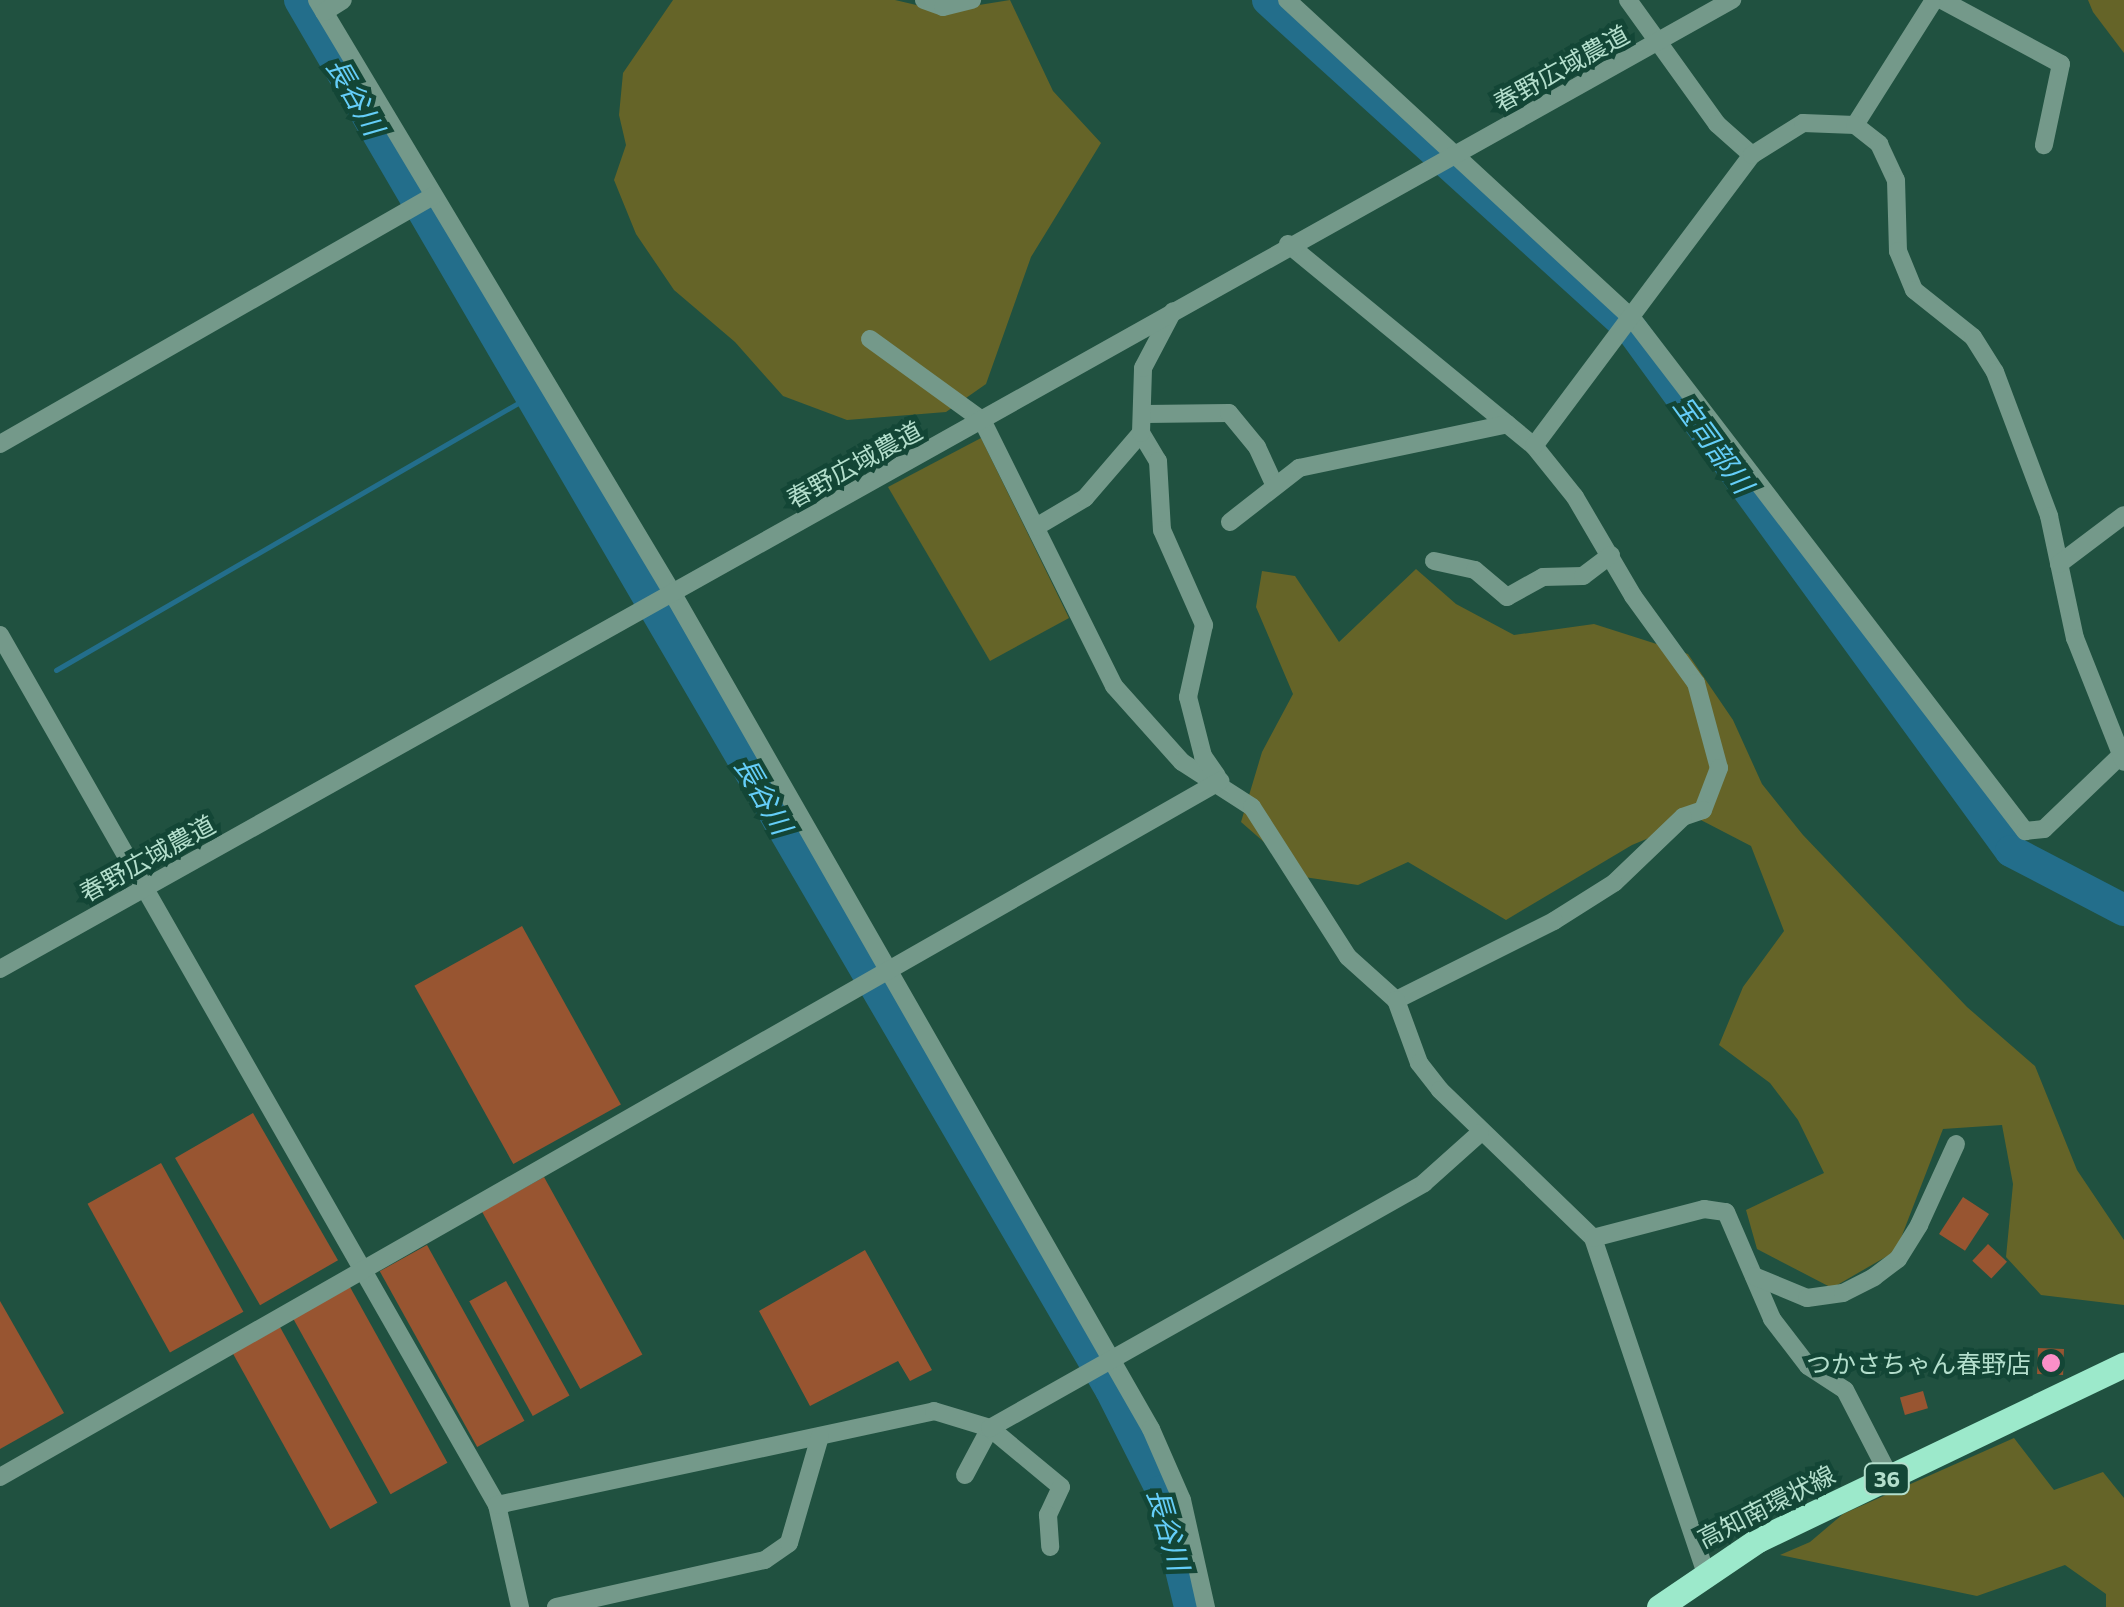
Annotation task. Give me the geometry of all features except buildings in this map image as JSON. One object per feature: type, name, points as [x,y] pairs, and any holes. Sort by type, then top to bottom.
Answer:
[{"type":"main road","name":"高知南環状線","points":[[1659,1607],[1704,1571],[2124,1365]]},
{"type":"street","points":[[344,0],[321,6],[673,594],[880,978],[1182,1500],[1206,1607]]},
{"type":"street","points":[[924,0],[943,6],[972,0]]},
{"type":"street","points":[[1287,0],[1631,317],[2025,831],[2044,829],[2122,759],[2075,638],[2049,516],[1995,372],[1973,337],[1914,290],[1898,251],[1896,180],[1879,144],[1855,125],[1802,124],[1752,154],[1631,317],[1534,446]]},
{"type":"street","points":[[1628,0],[1717,124],[1752,154]]},
{"type":"street","name":"春野広域農道","points":[[0,969],[636,615],[1288,244],[1453,157],[1732,0]]},
{"type":"street","points":[[1855,125],[1934,0]]},
{"type":"street","points":[[1942,0],[2060,64],[2044,145]]},
{"type":"street","points":[[0,444],[433,196]]},
{"type":"street","points":[[1288,244],[1534,446],[1696,682],[1712,723],[1719,768],[1702,810],[1683,818],[1614,882],[1554,921],[1396,1000]]},
{"type":"street","points":[[1173,310],[1144,368],[1143,424],[1158,462],[1162,530],[1204,625],[1188,698],[1203,756],[1220,781]]},
{"type":"street","points":[[870,339],[982,420],[1114,686],[1182,762],[1220,781],[1252,807],[1348,958],[1396,1000],[1420,1062],[1480,1133],[1593,1238],[1704,1571]]},
{"type":"street","points":[[1036,528],[1085,498],[1143,424],[1229,414],[1257,447],[1274,484]]},
{"type":"street","points":[[1230,522],[1299,468],[1507,424]]},
{"type":"street","points":[[2059,564],[2124,515]]},
{"type":"street","points":[[1434,561],[1474,570],[1507,597],[1543,577],[1583,576],[1611,556]]},
{"type":"street","points":[[0,635],[497,1505],[520,1607]]},
{"type":"street","points":[[0,1477],[1220,781]]},
{"type":"street","points":[[965,1475],[990,1428],[1424,1183],[1480,1133]]},
{"type":"street","points":[[1754,1276],[1806,1298],[1842,1293],[1874,1277],[1905,1248],[1956,1144]]},
{"type":"street","points":[[1593,1238],[1704,1209],[1726,1212],[1772,1319],[1808,1366],[1845,1390],[1890,1477]]},
{"type":"street","points":[[497,1505],[934,1411],[990,1428],[1061,1487],[1048,1515],[1050,1548]]},
{"type":"street","points":[[556,1607],[765,1560],[789,1543],[820,1436]]},
{"type":"shaded area","points":[[673,0],[895,0],[942,11],[1010,0],[1053,91],[1101,143],[1031,257],[986,384],[946,412],[847,420],[783,396],[735,342],[674,290],[636,234],[614,180],[626,145],[619,115],[623,73]]},
{"type":"shaded area","points":[[2088,0],[2124,0],[2124,53],[2093,12]]},
{"type":"shaded area","points":[[981,438],[1069,618],[990,661],[888,487]]},
{"type":"shaded area","points":[[1416,569],[1456,604],[1514,635],[1594,624],[1688,654],[1733,720],[1762,784],[1803,835],[1967,1007],[2035,1066],[2077,1170],[2124,1240],[2124,1305],[2041,1295],[2006,1257],[2013,1184],[2002,1125],[1943,1129],[1896,1251],[1832,1288],[1757,1249],[1746,1210],[1824,1173],[1798,1120],[1770,1083],[1719,1045],[1743,987],[1784,931],[1751,846],[1697,818],[1632,845],[1506,920],[1408,862],[1358,885],[1304,877],[1241,822],[1262,752],[1293,694],[1256,607],[1262,571],[1295,576],[1339,642]]},
{"type":"shaded area","points":[[2014,1438],[2054,1490],[2103,1472],[2124,1498],[2124,1607],[2106,1607],[2106,1594],[2065,1565],[1977,1596],[1780,1555],[1810,1542],[1843,1514]]},
{"type":"waterway","name":"長谷川","points":[[300,0],[1111,1390],[1162,1491],[1190,1607]]},
{"type":"waterway","name":"宝司部川","points":[[1268,0],[1632,330],[2011,851],[2124,910]]},
{"type":"waterway","points":[[56,670],[532,395]]},
{"type":"place","name":"つかさちゃん春野店","points":[[2051,1363]]}]
